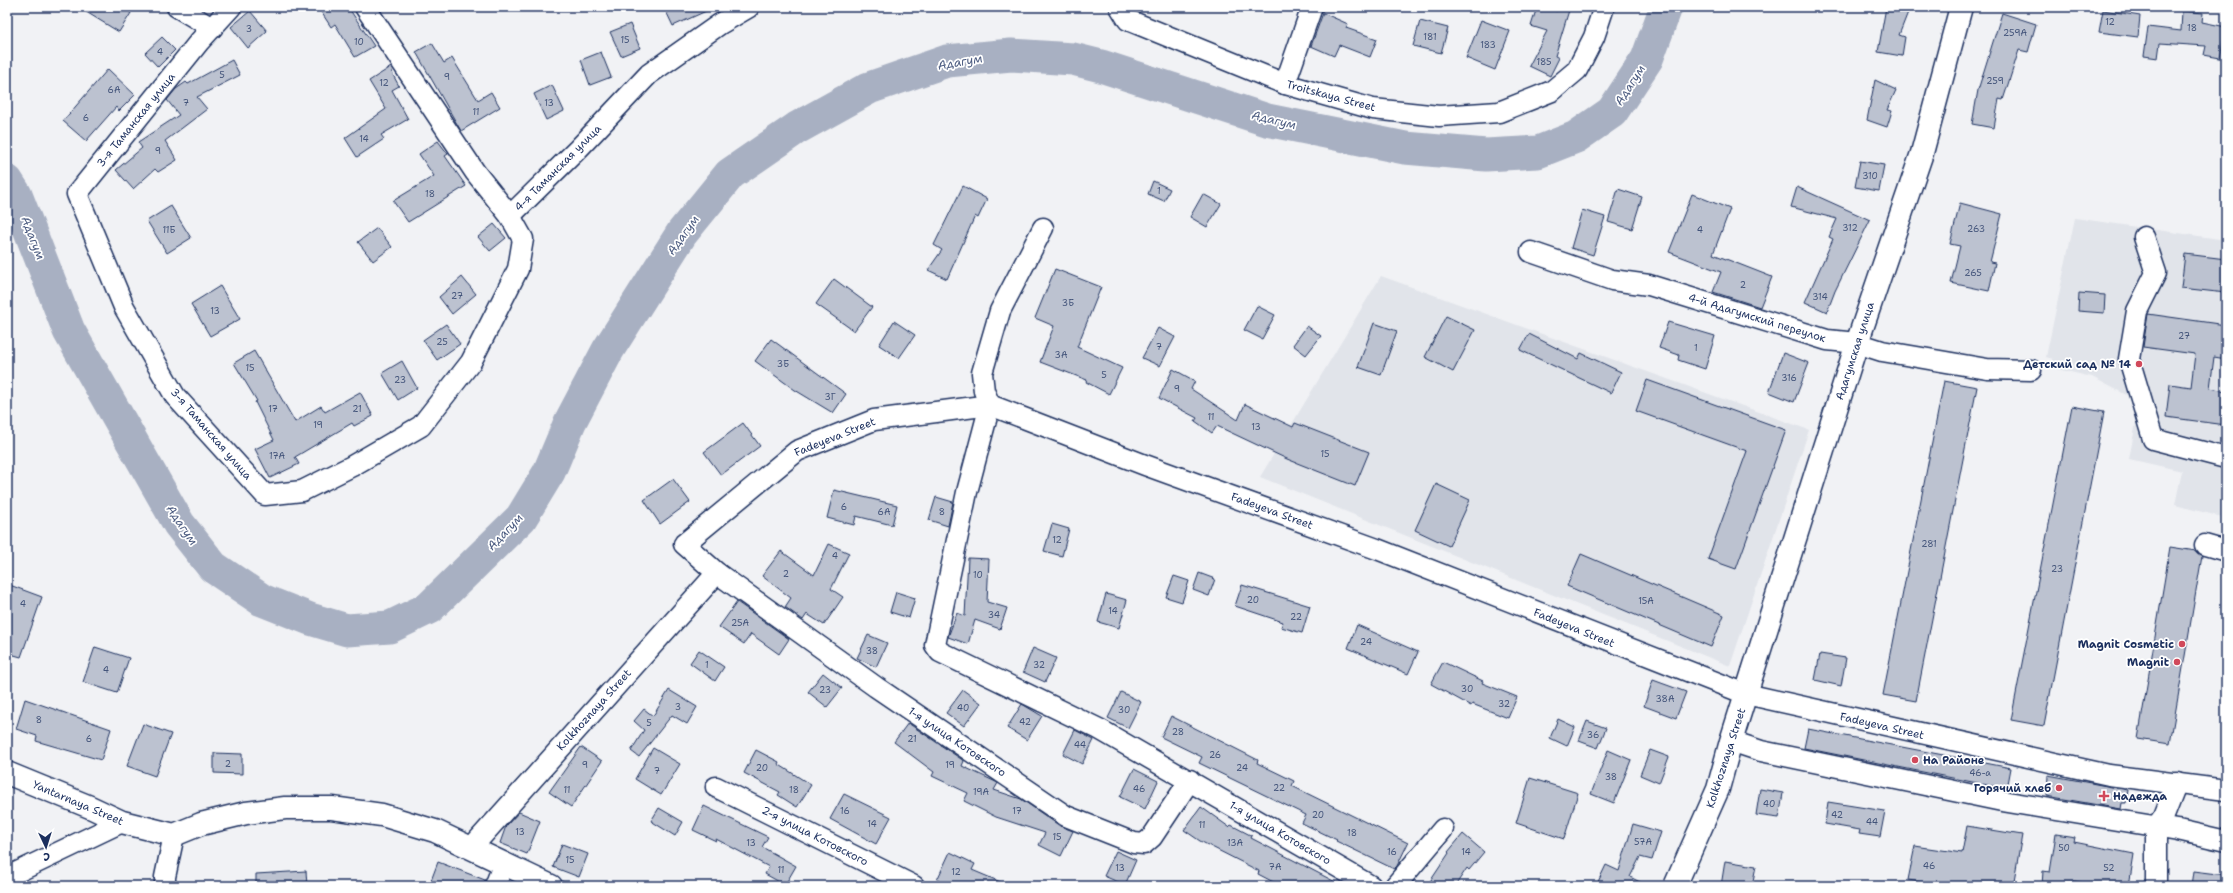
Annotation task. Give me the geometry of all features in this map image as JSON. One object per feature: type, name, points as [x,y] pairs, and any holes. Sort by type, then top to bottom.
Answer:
[{"type":"main road","name":"Адагумская улица","points":[[1746,694],[1857,343],[1922,153],[1961,7]]},
{"type":"main road","name":"Kolkhoznaya Street","points":[[1675,886],[1718,789],[1746,694]]},
{"type":"main road","name":"Yantarnaya Street","points":[[7,773],[90,807],[122,822],[174,835]]},
{"type":"main road","points":[[174,835],[200,824],[246,813],[285,808],[332,808],[382,815],[435,831],[472,847],[551,886]]},
{"type":"street","points":[[177,7],[212,28]]},
{"type":"street","name":"3-я Таманская улица","points":[[231,7],[212,28],[77,194],[124,307],[175,396],[265,495],[302,491],[352,466],[421,426],[471,362],[518,270],[523,239],[510,216]]},
{"type":"street","name":"4-я Таманская улица","points":[[365,7],[475,172],[510,216],[578,149],[649,74],[720,24],[749,7]]},
{"type":"street","name":"Troitskaya Street","points":[[1120,7],[1128,20],[1285,84],[1373,109],[1439,116],[1499,112],[1552,91],[1576,70],[1594,37],[1604,7]]},
{"type":"street","points":[[1285,84],[1312,7]]},
{"type":"street","points":[[990,405],[984,391],[982,373],[1000,311],[1043,228]]},
{"type":"street","points":[[2144,237],[2156,273],[2137,311],[2129,359],[2153,439],[2226,458]]},
{"type":"street","name":"4-й Адагумский переулок","points":[[1531,252],[1612,280],[1649,285],[1827,340],[1857,343],[1882,351],[1987,369],[2031,370]]},
{"type":"street","name":"1-я улица Котовского","points":[[990,405],[967,492],[935,637],[935,645],[940,652],[1099,729],[1190,780],[1371,886]]},
{"type":"street","name":"Fadeyeva Street","points":[[717,573],[684,544],[797,451],[874,420],[990,405],[1145,465],[1377,549],[1746,694],[2109,775],[2226,790]]},
{"type":"street","points":[[2205,545],[2226,551]]},
{"type":"street","name":"1-я улица Котовского","points":[[717,573],[876,687],[1066,816],[1134,843],[1144,844],[1152,837],[1190,780]]},
{"type":"street","name":"Kolkhoznaya Street","points":[[472,847],[717,573]]},
{"type":"street","points":[[1731,741],[1761,751],[2002,801],[2178,830],[2226,841]]},
{"type":"street","points":[[2156,886],[2156,827],[2164,816],[2177,783]]},
{"type":"street","name":"2-я улица Котовского","points":[[716,786],[914,886]]},
{"type":"street","points":[[7,877],[122,822]]},
{"type":"street","points":[[1395,886],[1443,829]]},
{"type":"street","points":[[165,886],[165,877],[174,835]]},
{"type":"street","points":[[495,886],[504,863]]},
{"type":"shaded area","name":"Детский сад № 14","points":[[2075,218],[2226,240],[2226,518],[2175,505],[2182,471],[2129,459],[2140,402],[2092,377],[2053,368],[2053,359],[2046,357]]},
{"type":"shaded area","points":[[1381,276],[1809,430],[1730,666],[1260,477]]},
{"type":"building","points":[[78,7],[122,7],[131,13],[119,32]]},
{"type":"building","points":[[318,7],[348,7],[374,46],[355,57],[335,24],[331,27]]},
{"type":"building","points":[[664,7],[715,7],[673,26]]},
{"type":"building","points":[[1537,7],[1557,11],[1560,7],[1570,7],[1555,56],[1559,58],[1550,76],[1529,66],[1547,31],[1531,26]]},
{"type":"building","points":[[1886,7],[1910,7],[1899,35],[1905,37],[1902,56],[1878,52]]},
{"type":"building","points":[[2103,10],[2140,16],[2138,37],[2099,32]]},
{"type":"building","points":[[250,11],[267,31],[248,48],[231,27]]},
{"type":"building","points":[[2182,11],[2203,13],[2202,22],[2226,27],[2220,58],[2204,55],[2206,46],[2160,43],[2158,58],[2144,56],[2148,27],[2181,31]]},
{"type":"building","points":[[1323,13],[1348,24],[1346,28],[1377,39],[1370,57],[1339,45],[1334,56],[1311,46]]},
{"type":"building","points":[[2002,13],[2036,24],[2028,52],[2019,50],[2003,100],[1999,99],[1994,128],[1972,124],[1978,90]]},
{"type":"building","points":[[1481,20],[1510,31],[1495,70],[1466,58]]},
{"type":"building","points":[[1420,21],[1448,28],[1441,53],[1413,46]]},
{"type":"building","points":[[630,24],[640,48],[621,56],[610,32]]},
{"type":"building","points":[[162,37],[175,50],[158,67],[145,53]]},
{"type":"building","points":[[432,43],[444,63],[452,58],[478,100],[491,92],[500,107],[461,131],[416,52]]},
{"type":"building","points":[[601,52],[611,77],[590,85],[581,60]]},
{"type":"building","points":[[232,60],[240,75],[197,97],[207,109],[165,141],[177,160],[158,172],[155,169],[133,189],[116,170],[142,148],[138,142],[179,115],[167,100],[176,89],[186,82],[188,84]]},
{"type":"building","points":[[391,67],[393,75],[399,86],[392,90],[408,119],[381,135],[384,139],[357,157],[345,138],[386,109],[369,81]]},
{"type":"building","points":[[108,69],[135,95],[119,111],[116,107],[86,141],[63,121]]},
{"type":"building","points":[[1875,80],[1896,90],[1887,110],[1892,111],[1887,127],[1867,120]]},
{"type":"building","points":[[552,85],[564,111],[546,120],[534,94]]},
{"type":"building","points":[[438,141],[448,154],[445,156],[466,186],[408,222],[393,201],[434,176],[419,154]]},
{"type":"building","points":[[1860,161],[1884,165],[1879,191],[1855,187]]},
{"type":"building","points":[[1153,181],[1170,189],[1164,201],[1148,194]]},
{"type":"building","points":[[963,186],[987,199],[978,218],[975,216],[947,279],[928,270],[942,250],[934,245]]},
{"type":"building","points":[[1797,187],[1870,220],[1835,291],[1827,312],[1805,302],[1833,239],[1829,237],[1837,219],[1791,207]]},
{"type":"building","points":[[1618,189],[1642,197],[1632,229],[1608,222]]},
{"type":"building","points":[[1203,194],[1221,204],[1207,227],[1190,217]]},
{"type":"building","points":[[1692,194],[1730,209],[1713,254],[1772,277],[1760,307],[1713,292],[1721,272],[1669,252]]},
{"type":"building","points":[[1960,203],[2002,214],[1990,262],[1995,263],[1989,291],[1951,283],[1960,246],[1950,244]]},
{"type":"building","points":[[171,206],[191,238],[167,253],[147,221]]},
{"type":"building","points":[[1582,210],[1605,217],[1593,255],[1571,248]]},
{"type":"building","points":[[494,224],[506,238],[490,251],[478,237]]},
{"type":"building","points":[[377,228],[392,247],[373,261],[358,242]]},
{"type":"building","points":[[2185,254],[2226,259],[2226,293],[2181,288]]},
{"type":"building","points":[[1055,269],[1101,287],[1077,347],[1122,368],[1109,394],[1086,382],[1087,380],[1040,362],[1054,326],[1035,318]]},
{"type":"building","points":[[462,277],[476,294],[452,314],[439,297]]},
{"type":"building","points":[[834,279],[872,307],[854,331],[816,304]]},
{"type":"building","points":[[220,286],[240,319],[210,336],[191,304]]},
{"type":"building","points":[[2079,293],[2105,295],[2104,313],[2078,311]]},
{"type":"building","points":[[1257,306],[1275,315],[1262,339],[1244,330]]},
{"type":"building","points":[[2148,314],[2226,325],[2226,359],[2214,357],[2210,388],[2226,391],[2226,425],[2166,417],[2170,384],[2191,387],[2195,354],[2143,347]]},
{"type":"building","points":[[1446,316],[1475,330],[1453,372],[1425,357]]},
{"type":"building","points":[[894,321],[915,335],[899,358],[879,345]]},
{"type":"building","points":[[1668,322],[1715,336],[1705,369],[1678,360],[1679,355],[1659,348]]},
{"type":"building","points":[[1374,323],[1397,331],[1381,375],[1358,367]]},
{"type":"building","points":[[446,324],[460,344],[437,360],[423,340]]},
{"type":"building","points":[[1307,326],[1321,336],[1306,355],[1293,345]]},
{"type":"building","points":[[1158,328],[1175,337],[1160,366],[1142,358]]},
{"type":"building","points":[[1529,334],[1578,359],[1581,353],[1621,372],[1611,393],[1520,350]]},
{"type":"building","points":[[771,339],[846,394],[833,413],[795,390],[755,361]]},
{"type":"building","points":[[254,351],[295,422],[321,406],[325,412],[360,392],[373,416],[354,426],[352,423],[295,457],[299,464],[270,478],[255,449],[274,440],[255,402],[257,401],[234,363]]},
{"type":"building","points":[[1783,353],[1809,363],[1794,402],[1769,392]]},
{"type":"building","points":[[402,361],[417,388],[398,400],[382,373]]},
{"type":"building","points":[[1173,369],[1195,381],[1191,389],[1238,420],[1245,404],[1293,427],[1295,423],[1369,452],[1355,486],[1287,459],[1217,426],[1212,433],[1195,421],[1197,418],[1159,398]]},
{"type":"building","points":[[1647,380],[1786,430],[1736,569],[1708,559],[1747,451],[1636,411]]},
{"type":"building","points":[[1944,381],[1977,387],[1916,701],[1883,695]]},
{"type":"building","points":[[2072,406],[2104,412],[2044,726],[2011,720]]},
{"type":"building","points":[[743,423],[760,446],[721,475],[704,452]]},
{"type":"building","points":[[673,479],[690,502],[660,524],[644,500]]},
{"type":"building","points":[[1436,484],[1470,500],[1449,546],[1415,530]]},
{"type":"building","points":[[834,490],[897,505],[892,525],[856,516],[854,525],[827,518]]},
{"type":"building","points":[[936,497],[953,502],[948,526],[929,520]]},
{"type":"building","points":[[1052,524],[1069,529],[1062,556],[1044,551]]},
{"type":"building","points":[[829,544],[849,553],[831,589],[843,597],[824,625],[807,614],[803,620],[785,607],[791,598],[762,576],[781,551],[814,575]]},
{"type":"building","points":[[2170,547],[2196,551],[2202,556],[2170,744],[2138,739]]},
{"type":"building","points":[[1581,554],[1724,615],[1711,647],[1567,586]]},
{"type":"building","points":[[968,558],[989,559],[987,602],[1007,608],[1000,629],[975,620],[968,644],[948,637],[957,613],[965,616]]},
{"type":"building","points":[[1199,573],[1215,579],[1209,596],[1193,590]]},
{"type":"building","points":[[1174,576],[1189,581],[1182,602],[1166,597]]},
{"type":"building","points":[[7,584],[42,597],[21,657],[7,653]]},
{"type":"building","points":[[1242,585],[1310,606],[1302,633],[1281,627],[1283,622],[1235,606]]},
{"type":"building","points":[[896,592],[915,598],[909,618],[890,612]]},
{"type":"building","points":[[1106,594],[1127,600],[1119,628],[1098,622]]},
{"type":"building","points":[[737,602],[789,639],[779,654],[751,634],[744,644],[719,627]]},
{"type":"building","points":[[1357,625],[1418,652],[1408,674],[1348,648]]},
{"type":"building","points":[[868,635],[887,643],[876,667],[857,658]]},
{"type":"building","points":[[95,647],[129,658],[117,693],[83,682]]},
{"type":"building","points":[[1033,648],[1056,658],[1045,682],[1023,672]]},
{"type":"building","points":[[699,650],[724,667],[715,681],[690,663]]},
{"type":"building","points":[[1820,654],[1846,658],[1841,686],[1815,680]]},
{"type":"building","points":[[1443,662],[1483,681],[1482,683],[1517,697],[1508,718],[1472,704],[1471,706],[1431,684]]},
{"type":"building","points":[[823,673],[842,688],[827,707],[808,692]]},
{"type":"building","points":[[1653,680],[1686,692],[1676,718],[1644,706]]},
{"type":"building","points":[[669,690],[697,707],[687,724],[672,715],[639,757],[631,751],[644,730],[634,721],[644,709],[653,716]]},
{"type":"building","points":[[963,690],[981,703],[964,726],[946,713]]},
{"type":"building","points":[[1121,692],[1141,702],[1128,728],[1108,718]]},
{"type":"building","points":[[25,699],[111,729],[101,760],[36,741],[37,736],[16,729]]},
{"type":"building","points":[[1022,704],[1042,716],[1027,740],[1007,728]]},
{"type":"building","points":[[1171,716],[1258,760],[1257,763],[1294,781],[1292,786],[1408,843],[1397,866],[1394,869],[1336,841],[1337,840],[1302,823],[1306,815],[1199,763],[1202,757],[1161,737]]},
{"type":"building","points":[[1558,719],[1575,727],[1567,746],[1550,738]]},
{"type":"building","points":[[1587,721],[1606,728],[1598,748],[1579,741]]},
{"type":"building","points":[[908,723],[964,761],[962,766],[998,783],[994,790],[1021,799],[1060,826],[1073,831],[1061,856],[1039,845],[1045,833],[996,817],[964,801],[968,793],[932,776],[934,772],[894,742]]},
{"type":"building","points":[[143,724],[171,734],[155,776],[127,766]]},
{"type":"building","points":[[1808,729],[2011,768],[2007,789],[1804,748]]},
{"type":"building","points":[[1075,730],[1094,740],[1082,764],[1063,754]]},
{"type":"building","points":[[581,747],[602,761],[571,807],[549,792]]},
{"type":"building","points":[[653,748],[680,764],[661,795],[635,779]]},
{"type":"building","points":[[756,750],[779,762],[778,764],[811,785],[797,807],[778,795],[780,792],[744,773]]},
{"type":"building","points":[[1608,750],[1631,760],[1614,803],[1591,794]]},
{"type":"building","points":[[1650,750],[1669,757],[1659,783],[1640,775]]},
{"type":"building","points":[[214,753],[242,754],[242,774],[214,773]]},
{"type":"building","points":[[1134,769],[1158,781],[1145,809],[1120,797]]},
{"type":"building","points":[[2048,775],[2128,790],[2126,803],[2122,803],[2121,809],[2047,796]]},
{"type":"building","points":[[1530,778],[1578,793],[1564,839],[1516,823]]},
{"type":"building","points":[[1760,789],[1783,793],[1779,818],[1756,815]]},
{"type":"building","points":[[844,794],[891,817],[876,844],[830,819]]},
{"type":"building","points":[[1828,802],[1885,811],[1880,837],[1859,834],[1860,830],[1825,824]]},
{"type":"building","points":[[704,806],[768,837],[762,847],[796,866],[785,885],[765,874],[769,867],[716,839],[716,841],[693,830]]},
{"type":"building","points":[[1201,807],[1229,827],[1231,825],[1252,836],[1251,838],[1343,886],[1281,886],[1258,874],[1259,871],[1200,841],[1184,830]]},
{"type":"building","points":[[659,808],[683,822],[675,836],[651,821]]},
{"type":"building","points":[[519,812],[540,821],[527,854],[500,843],[506,826]]},
{"type":"building","points":[[1633,824],[1661,832],[1652,860],[1640,857],[1630,877],[1648,886],[1596,886],[1606,865],[1619,871]]},
{"type":"building","points":[[1967,826],[2022,835],[2013,886],[1946,886],[1908,880],[1915,846],[1962,853]]},
{"type":"building","points":[[1463,834],[1484,852],[1469,870],[1467,868],[1455,886],[1427,886],[1449,853],[1448,852]]},
{"type":"building","points":[[2056,834],[2075,837],[2074,842],[2134,854],[2129,886],[2100,886],[2074,881],[2074,886],[2042,886],[2043,871],[2050,872]]},
{"type":"building","points":[[562,844],[588,854],[579,877],[553,867]]},
{"type":"building","points":[[1116,851],[1136,860],[1125,885],[1104,876]]},
{"type":"building","points":[[950,852],[975,864],[972,870],[1010,886],[950,886],[937,880]]},
{"type":"building","points":[[1725,861],[1756,866],[1752,886],[1721,886]]},
{"type":"building","points":[[438,862],[485,880],[484,886],[429,886]]},
{"type":"building","points":[[306,871],[307,886],[256,886],[256,874]]},
{"type":"building","points":[[2194,871],[2226,875],[2226,886],[2192,886]]},
{"type":"waterway","name":"Адагум","points":[[7,181],[16,195],[69,331],[179,524],[213,567],[262,600],[310,619],[347,630],[390,627],[429,608],[521,518],[549,472],[570,422],[608,350],[682,233],[730,174],[797,128],[869,88],[947,61],[1011,55],[1073,59],[1101,66],[1267,120],[1405,148],[1486,155],[1538,152],[1576,137],[1612,112],[1647,59],[1666,7]]},
{"type":"place","name":"Детский сад № 14","points":[[2139,364]]},
{"type":"place","name":"Magnit Cosmetic","points":[[2182,644]]},
{"type":"place","name":"Magnit","points":[[2177,662]]},
{"type":"place","name":"На Районе","points":[[1915,760]]},
{"type":"place","name":"Горячий хлеб","points":[[2059,788]]},
{"type":"place","name":"Надежда","points":[[2104,796]]}]
